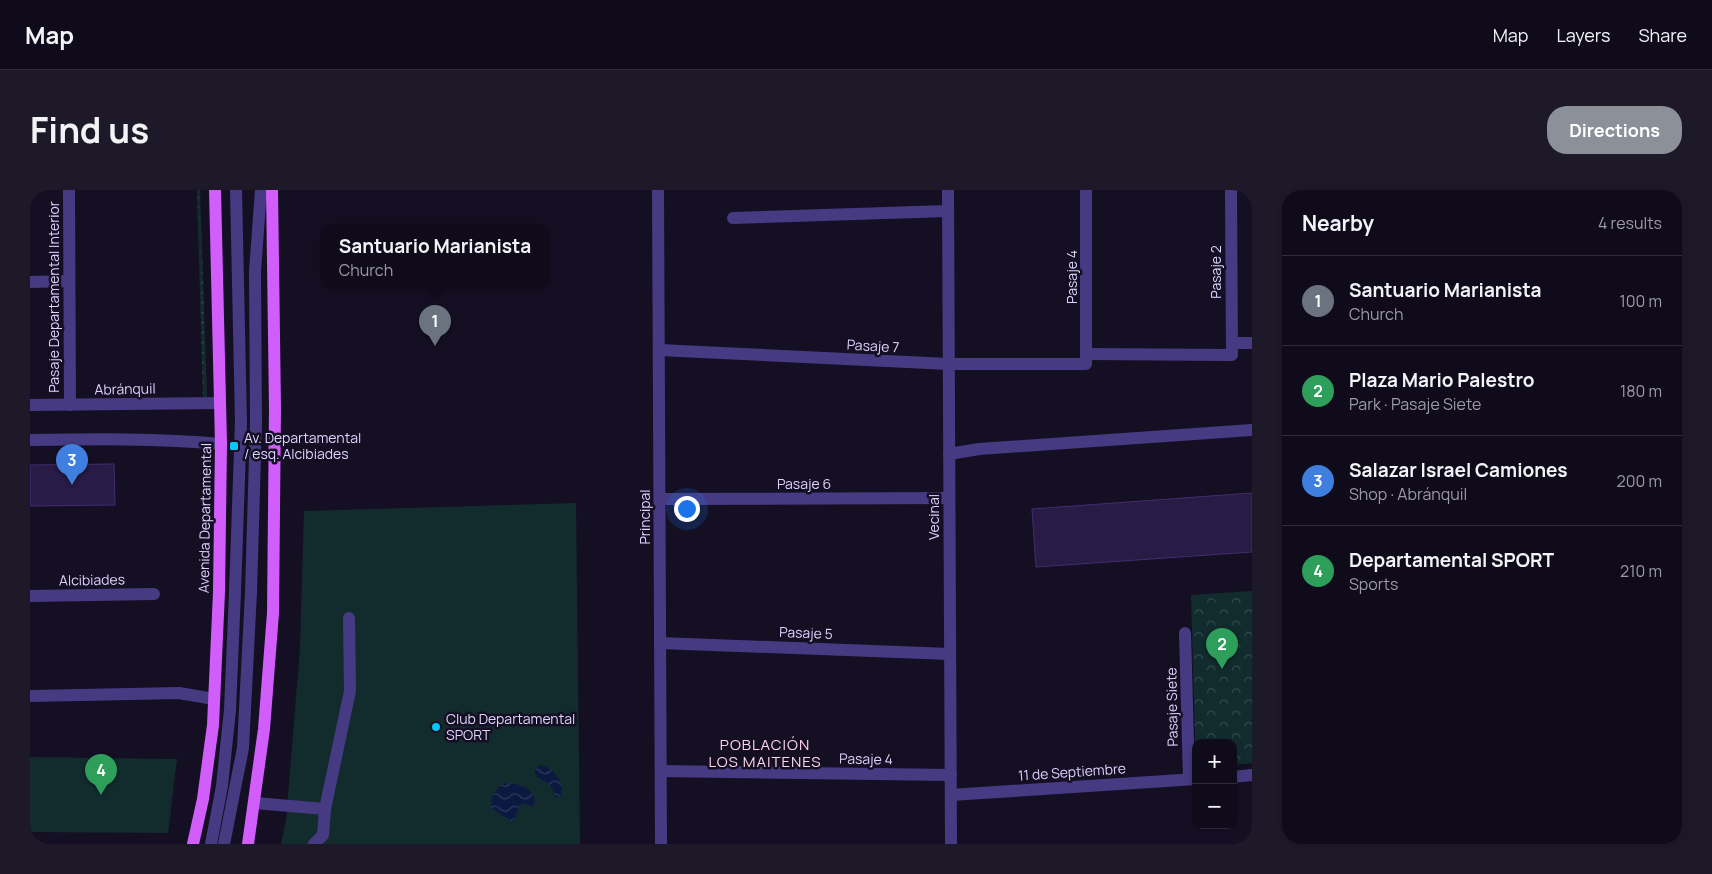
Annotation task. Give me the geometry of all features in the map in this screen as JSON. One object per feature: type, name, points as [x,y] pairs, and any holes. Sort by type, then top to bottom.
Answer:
[{"type":"main road","name":"Avenida Departamental","points":[[193,844],[203,799],[213,725],[219,592],[221,444],[215,190]]},
{"type":"main road","points":[[248,844],[264,729],[273,613],[275,408],[272,190]]},
{"type":"street","name":"Pasaje Departamental Interior","points":[[69,190],[70,405]]},
{"type":"street","points":[[211,844],[222,786],[230,710],[235,592],[241,422],[236,190]]},
{"type":"street","points":[[224,844],[242,748],[251,592],[256,423],[254,271],[261,190]]},
{"type":"street","name":"Principal","points":[[658,190],[661,844]]},
{"type":"street","name":"Vecinal","points":[[948,190],[951,844]]},
{"type":"street","name":"Pasaje 4","points":[[1086,190],[1086,359]]},
{"type":"street","name":"Pasaje 2","points":[[1231,190],[1232,349]]},
{"type":"street","points":[[733,218],[948,211]]},
{"type":"street","points":[[30,282],[69,281]]},
{"type":"street","name":"Pasaje 7","points":[[659,350],[949,364],[1086,359],[1232,349],[1252,343]]},
{"type":"street","name":"Abránquil","points":[[30,405],[220,403]]},
{"type":"street","points":[[949,454],[979,450],[1252,430]]},
{"type":"street","points":[[30,440],[134,439],[221,444]]},
{"type":"street","name":"Pasaje 6","points":[[660,499],[949,498]]},
{"type":"street","name":"Alcibiades","points":[[30,596],[154,594]]},
{"type":"street","points":[[314,844],[323,835],[325,809],[350,691],[349,618]]},
{"type":"street","name":"Pasaje Siete","points":[[1185,633],[1192,779]]},
{"type":"street","name":"Pasaje 5","points":[[660,642],[950,654]]},
{"type":"street","points":[[30,696],[179,693],[214,699]]},
{"type":"street","name":"Pasaje 4","points":[[661,771],[951,775]]},
{"type":"street","points":[[1237,777],[1252,776]]},
{"type":"street","name":"11 de Septiembre","points":[[950,794],[1192,779]]},
{"type":"street","points":[[255,803],[325,809]]},
{"type":"green space","points":[[197,190],[200,190],[207,397],[203,397]]},
{"type":"green space","name":"Club Departamental SPORT","points":[[576,503],[580,844],[281,844],[286,820],[300,648],[304,511]]},
{"type":"green space","points":[[1252,591],[1252,763],[1237,765],[1237,739],[1195,739],[1191,595]]},
{"type":"green space","points":[[30,757],[177,759],[168,833],[30,832]]},
{"type":"water","points":[[540,765],[550,769],[558,776],[561,786],[560,797],[556,797],[550,785],[535,775],[536,769]]},
{"type":"water","points":[[507,783],[517,784],[526,788],[531,792],[535,800],[534,805],[531,806],[524,803],[520,804],[513,822],[491,808],[495,792],[500,786]]},
{"type":"building","points":[[114,464],[115,505],[30,506],[30,465]]},
{"type":"building","points":[[1252,493],[1252,552],[1036,567],[1032,509]]},
{"type":"place","name":"Santuario Marianista","points":[[435,346]]},
{"type":"place","name":"Av. Departamental / esq. Alcibiades","points":[[234,446]]},
{"type":"place","name":"Salazar Israel Camiones","points":[[72,485]]},
{"type":"place","name":"Plaza Mario Palestro","points":[[1222,669]]},
{"type":"place","name":"Club Departamental SPORT","points":[[436,727]]},
{"type":"place","name":"Departamental SPORT","points":[[101,795]]},
{"type":"district","name":"POBLACIÓN LOS MAITENES","points":[[765,754]]}]
